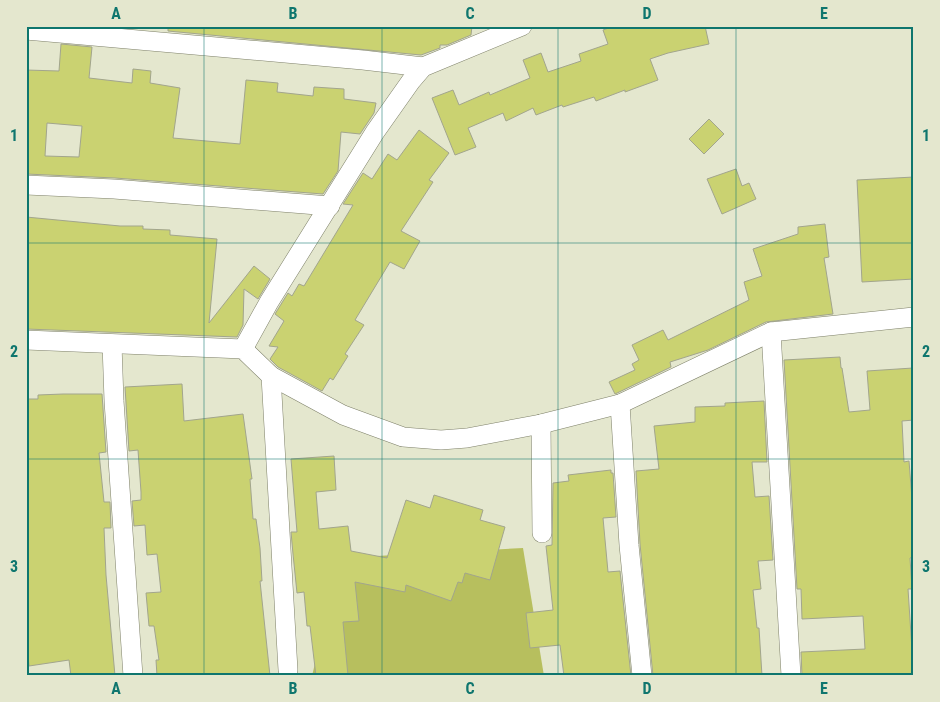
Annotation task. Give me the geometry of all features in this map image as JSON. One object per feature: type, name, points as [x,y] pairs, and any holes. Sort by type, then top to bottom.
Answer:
[{"type":"street","points":[[243,349],[394,103],[423,67],[522,26]]},
{"type":"street","points":[[26,30],[423,67]]},
{"type":"street","points":[[26,185],[123,190],[330,206]]},
{"type":"street","points":[[26,340],[243,349],[270,376],[343,415],[403,437],[441,440],[467,438],[541,424],[620,404],[771,332],[914,318]]},
{"type":"street","points":[[771,332],[791,676]]},
{"type":"street","points":[[112,344],[114,401],[133,676]]},
{"type":"street","points":[[270,376],[288,670]]},
{"type":"street","points":[[620,404],[629,545],[642,676]]},
{"type":"street","points":[[541,424],[542,533]]},
{"type":"green space","points":[[523,548],[544,676],[312,676],[340,558]]},
{"type":"building","points":[[168,26],[472,26],[471,35],[447,45],[440,45],[440,48],[421,55],[168,31]]},
{"type":"building","points":[[614,26],[705,26],[709,44],[650,59],[658,80],[625,92],[625,90],[596,101],[594,97],[563,107],[562,105],[536,115],[533,108],[506,121],[503,113],[468,128],[476,147],[455,155],[432,98],[453,90],[459,105],[489,92],[490,95],[530,78],[523,60],[541,53],[548,72],[581,61],[579,54],[608,44],[603,30]]},
{"type":"building","points":[[61,44],[92,47],[89,78],[132,83],[133,69],[151,71],[150,83],[180,88],[173,138],[240,144],[246,80],[278,83],[277,92],[313,96],[314,87],[344,89],[344,99],[376,103],[374,113],[360,134],[341,132],[338,171],[323,194],[115,178],[26,174],[26,70],[59,71]],"holes":[[[47,123],[82,126],[79,157],[45,156]]]},
{"type":"building","points":[[709,119],[724,134],[704,154],[689,139]]},
{"type":"building","points":[[419,130],[449,153],[429,180],[433,182],[401,231],[420,241],[404,269],[390,262],[355,320],[364,325],[345,354],[348,356],[333,380],[330,378],[322,391],[278,367],[270,359],[278,347],[269,346],[284,321],[275,314],[288,293],[292,296],[299,284],[304,286],[353,205],[343,204],[363,173],[372,179],[388,154],[397,160]]},
{"type":"building","points":[[736,169],[742,186],[749,183],[756,199],[722,214],[707,179]]},
{"type":"building","points":[[914,177],[914,279],[862,282],[857,180]]},
{"type":"building","points":[[26,217],[120,226],[143,226],[143,229],[170,230],[170,235],[217,239],[209,323],[254,266],[270,279],[258,299],[244,289],[243,325],[237,337],[26,329]]},
{"type":"building","points":[[825,224],[829,257],[824,258],[833,314],[766,322],[708,350],[670,362],[671,367],[615,394],[609,382],[635,370],[632,364],[639,360],[632,345],[663,330],[668,340],[749,300],[744,282],[762,276],[753,249],[798,234],[798,227]]},
{"type":"building","points":[[840,357],[849,412],[870,410],[867,371],[913,368],[914,420],[902,421],[904,462],[909,461],[914,524],[914,557],[910,558],[912,589],[908,589],[912,650],[914,650],[914,676],[802,676],[801,652],[865,649],[863,616],[802,619],[801,589],[797,589],[784,360]]},
{"type":"building","points":[[182,384],[184,421],[243,414],[252,479],[250,479],[253,519],[256,519],[260,548],[262,581],[260,581],[270,676],[157,676],[156,660],[159,660],[154,626],[149,626],[146,593],[161,592],[157,554],[147,555],[145,525],[134,526],[132,501],[141,500],[141,492],[138,450],[129,451],[125,387]]},
{"type":"building","points":[[102,394],[106,452],[99,453],[104,502],[110,502],[111,528],[104,528],[115,676],[71,676],[69,660],[29,666],[26,638],[26,399],[38,399],[38,395]]},
{"type":"building","points":[[764,401],[767,462],[752,462],[755,497],[769,496],[773,560],[758,561],[761,589],[753,590],[757,628],[759,628],[762,676],[653,676],[640,544],[636,471],[659,469],[654,426],[695,422],[695,407],[725,406],[725,403]]},
{"type":"building","points":[[334,456],[336,490],[316,492],[319,529],[348,526],[351,551],[387,558],[406,500],[430,508],[434,495],[483,510],[480,520],[505,527],[490,580],[465,573],[462,583],[458,582],[451,601],[406,585],[405,592],[355,582],[359,621],[343,622],[348,676],[316,676],[310,626],[307,626],[304,592],[297,593],[291,532],[297,532],[291,459]]},
{"type":"building","points":[[611,470],[611,473],[613,473],[616,517],[603,518],[608,572],[620,571],[631,676],[564,676],[560,645],[530,648],[526,613],[553,610],[546,546],[552,545],[553,483],[569,481],[568,475]]}]
